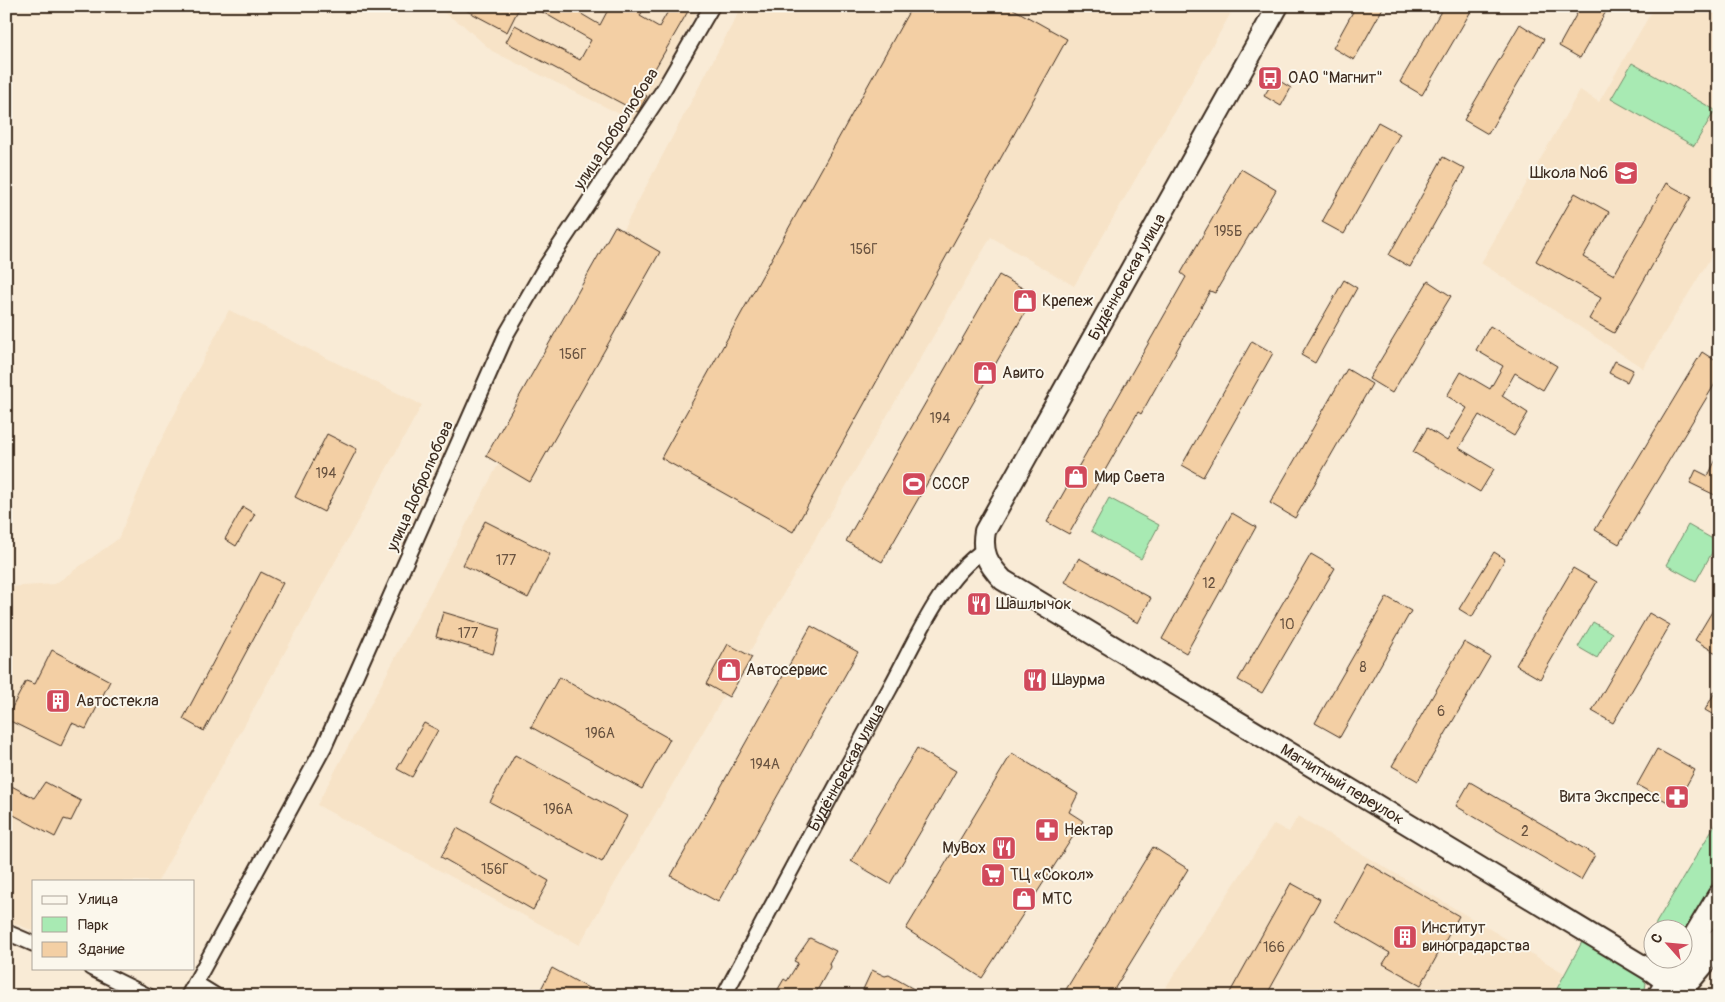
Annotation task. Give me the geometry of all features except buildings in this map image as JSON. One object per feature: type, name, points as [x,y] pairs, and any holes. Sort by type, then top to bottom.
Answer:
[{"type":"main road","name":"Будённовская улица","points":[[984,550],[985,531],[1278,6]]},
{"type":"main road","name":"Магнитный переулок","points":[[984,550],[989,564],[1003,580],[1671,991]]},
{"type":"main road","points":[[1692,942],[1719,896]]},
{"type":"main road","points":[[1671,991],[1703,964],[1719,939]]},
{"type":"main road","points":[[1671,991],[1678,970]]},
{"type":"street","name":"улица Добролюбова","points":[[188,996],[324,748],[507,333],[546,266],[664,89],[712,6]]},
{"type":"street","name":"Будённовская улица","points":[[724,996],[842,773],[932,613],[955,576],[968,561],[984,550]]},
{"type":"street","points":[[6,932],[32,943]]},
{"type":"street","points":[[95,970],[148,996]]},
{"type":"street","points":[[195,983],[216,996]]},
{"type":"shaded area","points":[[433,6],[700,6],[638,119],[632,120],[492,51],[463,25]]},
{"type":"shaded area","points":[[742,6],[1235,6],[1074,286],[991,237],[579,945],[317,805]]},
{"type":"shaded area","name":"Школа №6","points":[[1655,6],[1719,6],[1719,244],[1643,368],[1481,263],[1580,90],[1599,102]]},
{"type":"shaded area","points":[[229,310],[422,405],[159,880],[32,880],[32,930],[6,920],[6,587],[55,584],[118,539],[157,448]]},
{"type":"shaded area","points":[[1298,816],[1564,973],[1551,996],[1160,996],[1274,824],[1289,832]]},
{"type":"green space","points":[[1632,63],[1715,110],[1694,146],[1611,99]]},
{"type":"green space","points":[[1109,498],[1159,525],[1141,559],[1091,531]]},
{"type":"green space","points":[[1688,525],[1718,542],[1696,581],[1666,565]]},
{"type":"green space","points":[[1593,622],[1612,633],[1597,658],[1578,647]]},
{"type":"green space","points":[[1719,818],[1719,872],[1691,920],[1658,920]]},
{"type":"green space","points":[[1582,942],[1634,970],[1646,983],[1644,996],[1553,996]]},
{"type":"place","name":"ОАО \"Магнит\"","points":[[1270,78]]},
{"type":"place","name":"Школа №6","points":[[1626,173]]},
{"type":"place","name":"Крепеж","points":[[1025,301]]},
{"type":"place","name":"Авито","points":[[985,373]]},
{"type":"place","name":"Мир Света","points":[[1076,477]]},
{"type":"place","name":"СССР","points":[[914,484]]},
{"type":"place","name":"Шашлычок","points":[[979,604]]},
{"type":"place","name":"Автосервис","points":[[729,670]]},
{"type":"place","name":"Шаурма","points":[[1035,680]]},
{"type":"place","name":"Автостекла","points":[[58,701]]},
{"type":"place","name":"Вита Экспресс","points":[[1677,797]]},
{"type":"place","name":"Нектар","points":[[1047,830]]},
{"type":"place","name":"MyBox","points":[[1004,848]]},
{"type":"place","name":"ТЦ «Сокол»","points":[[993,875]]},
{"type":"place","name":"МТС","points":[[1024,899]]},
{"type":"place","name":"Институт виноградарства","points":[[1405,937]]}]
